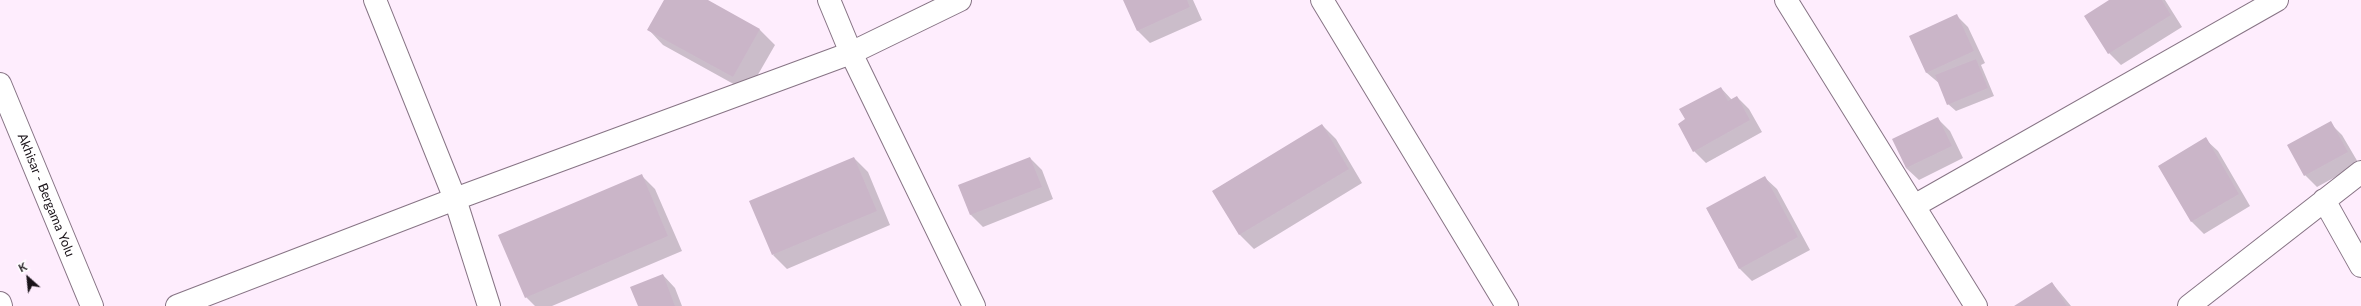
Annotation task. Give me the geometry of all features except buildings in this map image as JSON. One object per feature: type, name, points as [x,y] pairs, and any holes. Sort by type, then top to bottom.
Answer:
[{"type":"street","points":[[375,0],[455,199],[489,306]]},
{"type":"street","points":[[829,0],[851,53],[974,306]]},
{"type":"street","points":[[177,306],[455,199],[851,53],[960,0]]},
{"type":"street","points":[[1322,0],[1507,306]]},
{"type":"street","points":[[1786,0],[1976,306]]},
{"type":"street","points":[[1914,206],[2278,0]]},
{"type":"street","name":"Akhisar - Bergama Yolu","points":[[0,84],[92,306]]},
{"type":"street","points":[[2189,306],[2361,172]]},
{"type":"street","points":[[2324,200],[2361,266]]}]
